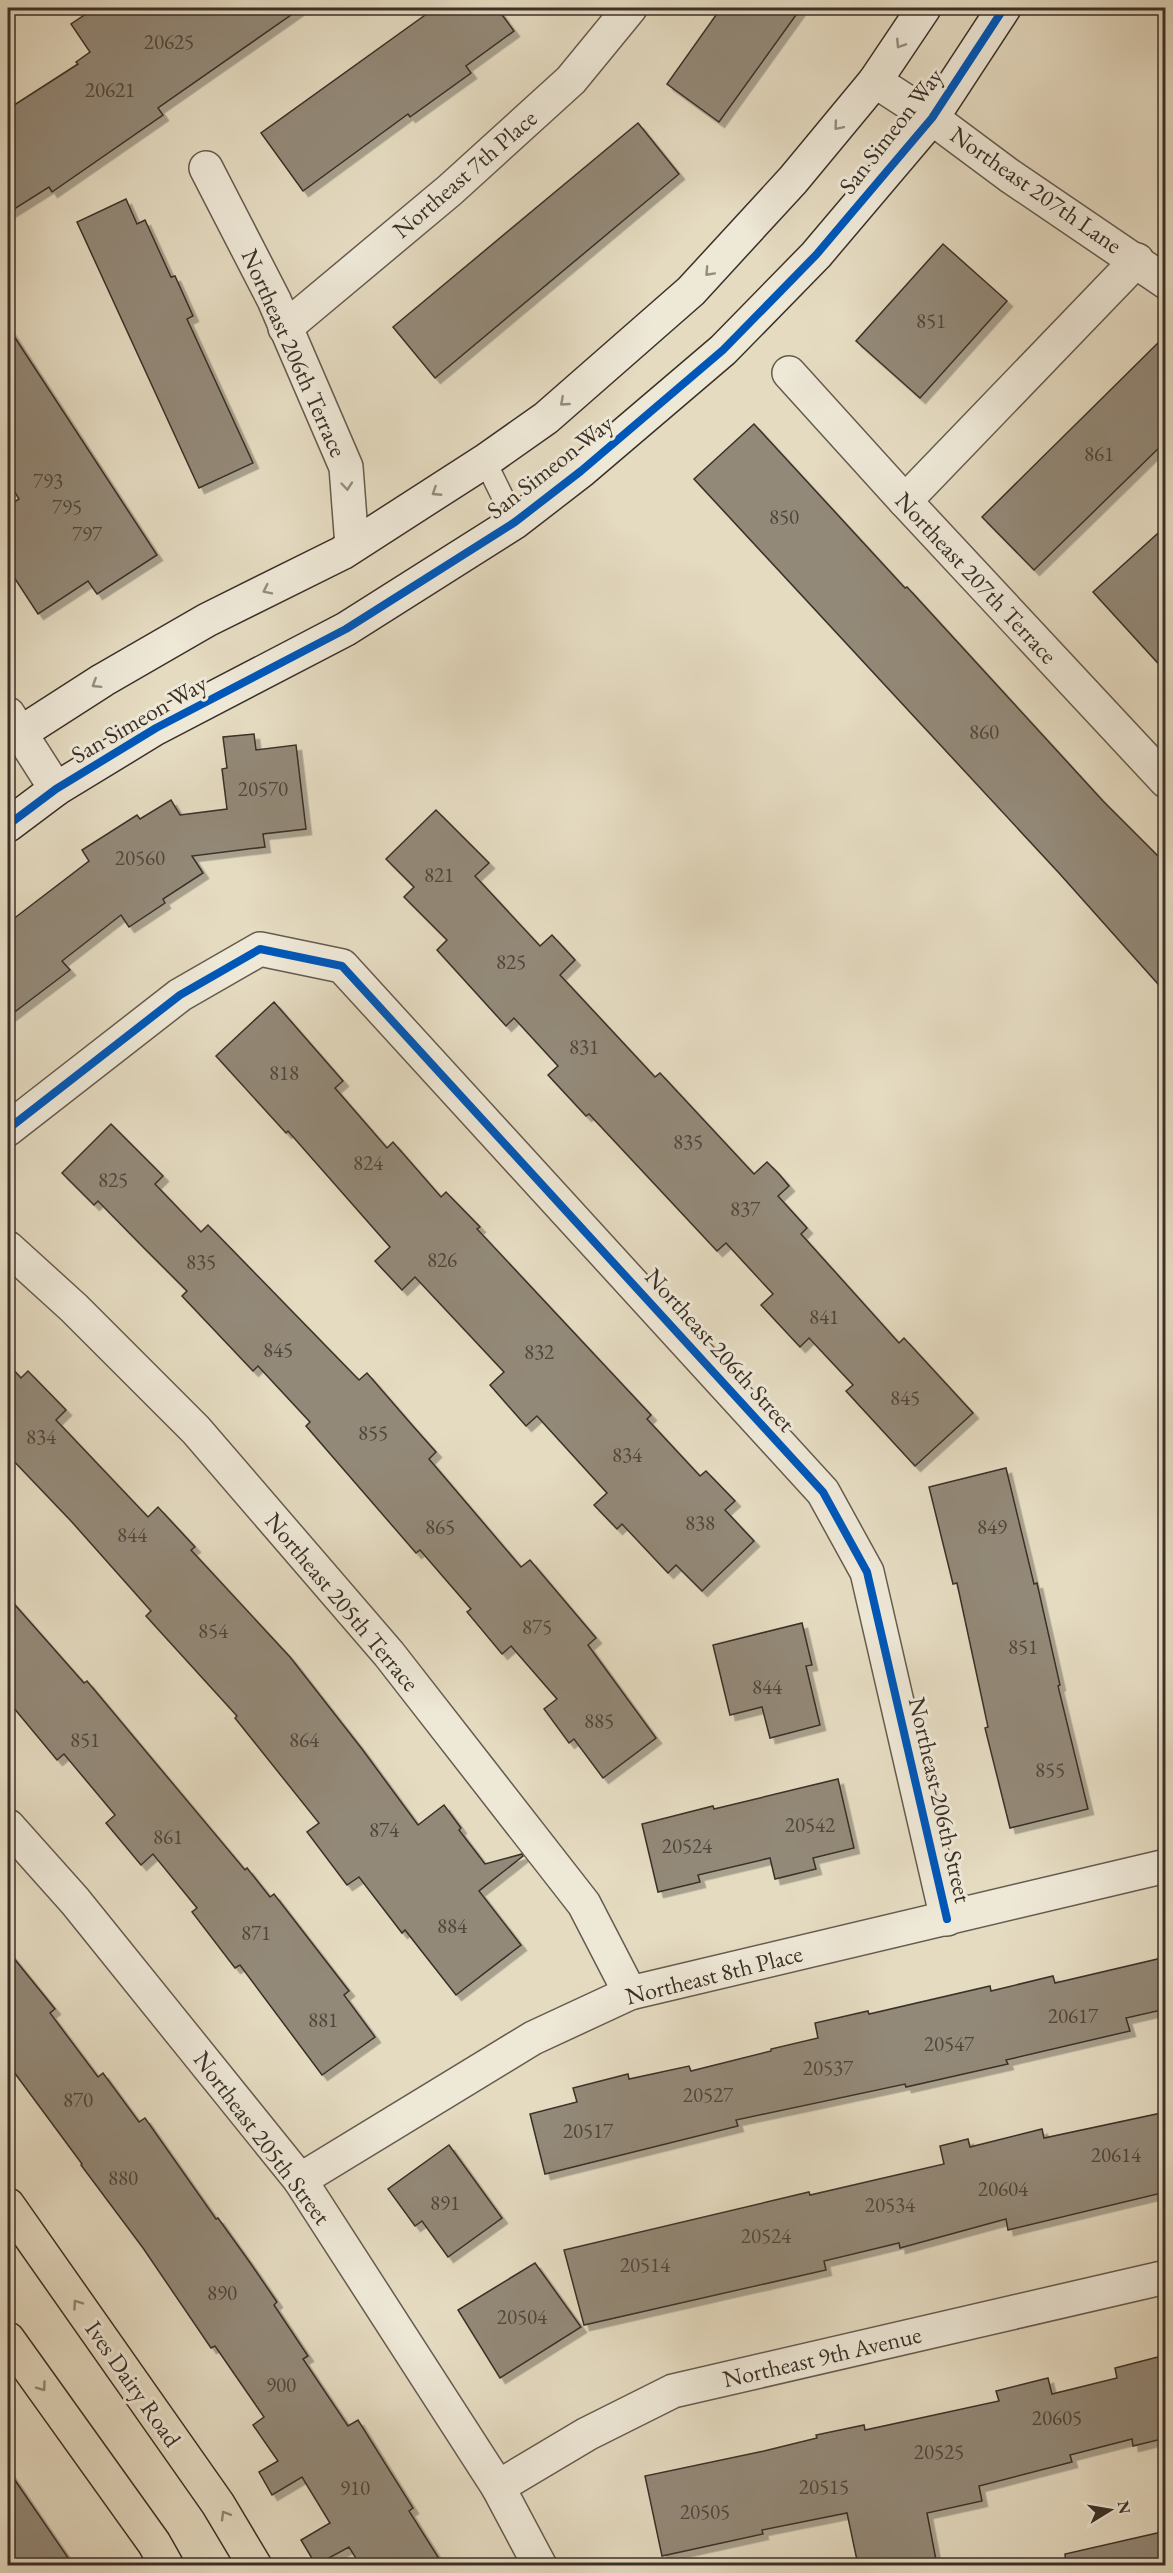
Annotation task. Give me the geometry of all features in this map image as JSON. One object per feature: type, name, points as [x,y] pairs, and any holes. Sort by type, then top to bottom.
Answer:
[{"type":"main road","name":"Ives Dairy Road","points":[[8,2205],[218,2504],[255,2565]]},
{"type":"main road","points":[[8,2339],[168,2565]]},
{"type":"street","name":"Northeast 7th Place","points":[[285,328],[450,190],[571,80],[630,8]]},
{"type":"street","name":"San Simeon Way","points":[[12,728],[207,620],[352,546],[485,461],[546,418],[692,291],[794,180],[875,81],[924,8]]},
{"type":"street","name":"San Simeon Way","points":[[8,825],[56,789],[156,728],[346,629],[515,522],[581,471],[723,350],[816,255],[932,117],[1004,8]]},
{"type":"street","name":"Northeast 207th Lane","points":[[875,81],[932,117],[1010,176],[1137,260],[1166,282]]},
{"type":"street","name":"Northeast 206th Terrace","points":[[206,168],[285,328],[346,467],[352,546]]},
{"type":"street","points":[[905,501],[1137,260]]},
{"type":"street","name":"Northeast 207th Terrace","points":[[789,373],[905,501],[1162,771]]},
{"type":"street","points":[[12,728],[56,789]]},
{"type":"street","name":"Northeast 206th Street","points":[[8,1129],[180,995],[260,949],[342,966],[823,1492],[867,1572],[947,1919]]},
{"type":"street","name":"Northeast 205th Terrace","points":[[8,1248],[74,1308],[196,1430],[389,1654],[584,1904],[630,1993]]},
{"type":"street","name":"Northeast 205th Street","points":[[8,1826],[75,1901],[300,2180],[498,2487],[540,2565]]},
{"type":"street","name":"Northeast 8th Place","points":[[300,2180],[533,2038],[630,1993],[1166,1866]]},
{"type":"street","name":"Northeast 9th Avenue","points":[[498,2487],[587,2434],[673,2391],[1166,2277]]},
{"type":"lane","points":[[485,461],[515,522]]},
{"type":"building","points":[[95,8],[301,8],[158,108],[163,115],[52,192],[49,187],[8,213],[8,109],[78,64],[76,62],[90,52],[71,24]]},
{"type":"building","points":[[435,8],[497,8],[514,31],[466,66],[471,73],[410,117],[408,114],[303,191],[261,133]]},
{"type":"building","points":[[721,8],[801,8],[719,122],[667,84]]},
{"type":"building","points":[[638,123],[679,174],[435,378],[393,327]]},
{"type":"building","points":[[126,199],[137,224],[145,220],[171,277],[175,276],[193,316],[187,319],[253,463],[199,488],[77,222]]},
{"type":"building","points":[[943,244],[1007,301],[920,398],[856,341]]},
{"type":"building","points":[[8,327],[157,555],[97,594],[88,581],[38,614],[8,568],[8,506],[19,499],[8,481]]},
{"type":"building","points":[[1166,335],[1166,441],[1034,570],[982,517]]},
{"type":"building","points":[[754,424],[1103,801],[1166,864],[1166,993],[1059,873],[694,479]]},
{"type":"building","points":[[1166,526],[1166,672],[1093,592]]},
{"type":"building","points":[[254,734],[256,750],[296,745],[306,829],[263,834],[265,847],[192,856],[203,873],[163,899],[165,903],[129,927],[121,915],[62,961],[70,970],[8,1017],[8,923],[89,861],[82,850],[137,815],[140,819],[171,800],[180,815],[227,809],[222,769],[227,768],[223,737]]},
{"type":"building","points":[[436,810],[489,863],[475,876],[540,946],[552,935],[575,960],[560,975],[655,1077],[660,1073],[754,1174],[767,1162],[779,1174],[789,1186],[778,1196],[807,1228],[801,1234],[899,1343],[904,1338],[973,1413],[915,1466],[846,1391],[853,1385],[809,1338],[800,1347],[761,1305],[773,1294],[726,1243],[717,1251],[589,1114],[586,1116],[548,1075],[558,1066],[514,1018],[506,1026],[437,950],[447,940],[404,897],[414,887],[386,859]]},
{"type":"building","points":[[274,1002],[343,1081],[335,1088],[387,1148],[393,1142],[441,1197],[446,1192],[480,1227],[477,1229],[651,1415],[647,1419],[700,1476],[706,1471],[735,1501],[725,1510],[754,1541],[702,1591],[676,1565],[668,1573],[622,1524],[617,1529],[594,1505],[607,1493],[537,1416],[526,1426],[490,1385],[504,1372],[415,1277],[402,1290],[375,1261],[390,1247],[288,1131],[286,1133],[216,1056]]},
{"type":"building","points":[[111,1124],[163,1176],[155,1184],[201,1232],[208,1225],[359,1380],[367,1373],[436,1452],[429,1459],[521,1567],[530,1560],[596,1638],[588,1645],[656,1738],[603,1778],[574,1739],[569,1743],[544,1709],[557,1699],[511,1646],[502,1654],[467,1612],[471,1609],[420,1550],[416,1553],[306,1426],[310,1422],[258,1366],[253,1371],[182,1296],[187,1291],[98,1201],[94,1205],[62,1173]]},
{"type":"building","points":[[8,1364],[21,1378],[28,1371],[66,1410],[56,1420],[148,1517],[158,1507],[195,1547],[191,1550],[290,1657],[418,1825],[444,1805],[461,1828],[459,1830],[485,1864],[522,1854],[523,1856],[479,1891],[521,1945],[456,1995],[405,1930],[402,1933],[359,1877],[347,1885],[307,1832],[319,1823],[235,1718],[237,1716],[146,1616],[151,1611],[71,1521],[8,1455]]},
{"type":"building","points":[[1006,1468],[1034,1584],[1037,1583],[1060,1685],[1058,1686],[1088,1809],[1010,1828],[985,1728],[988,1727],[957,1583],[953,1584],[929,1487]]},
{"type":"building","points":[[8,1597],[84,1683],[87,1681],[245,1870],[247,1868],[270,1897],[274,1894],[349,1991],[344,1995],[375,2037],[322,2075],[240,1965],[235,1968],[192,1912],[197,1908],[153,1854],[141,1865],[106,1823],[115,1815],[64,1754],[57,1760],[8,1701]]},
{"type":"building","points":[[802,1623],[812,1665],[806,1666],[820,1725],[770,1738],[762,1707],[730,1715],[713,1645]]},
{"type":"building","points":[[838,1779],[854,1848],[813,1858],[816,1869],[775,1879],[770,1858],[698,1875],[700,1882],[658,1892],[642,1824]]},
{"type":"building","points":[[8,1951],[55,2009],[50,2013],[98,2077],[103,2073],[139,2122],[145,2118],[216,2219],[218,2218],[251,2264],[277,2302],[274,2305],[308,2356],[303,2359],[348,2426],[358,2420],[413,2508],[409,2511],[443,2565],[360,2565],[349,2547],[316,2565],[301,2540],[330,2523],[302,2477],[272,2495],[259,2472],[278,2461],[253,2425],[264,2417],[215,2346],[211,2348],[143,2248],[8,2064]]},
{"type":"building","points":[[1166,1957],[1166,2009],[1126,2018],[1130,2031],[1006,2060],[1008,2064],[906,2087],[905,2084],[736,2120],[738,2126],[545,2174],[530,2114],[577,2102],[573,2088],[628,2074],[629,2079],[689,2066],[691,2071],[771,2051],[771,2049],[818,2038],[815,2023],[868,2011],[869,2014],[990,1986],[991,1991],[1053,1976],[1055,1983]]},
{"type":"building","points":[[1166,2112],[1166,2192],[1008,2230],[1006,2219],[900,2248],[899,2243],[824,2261],[826,2270],[584,2325],[564,2250],[809,2192],[810,2195],[944,2164],[940,2146],[968,2139],[970,2147],[1042,2129],[1044,2138]]},
{"type":"building","points":[[449,2145],[502,2218],[448,2257],[422,2221],[415,2226],[388,2189]]},
{"type":"building","points":[[535,2263],[581,2327],[500,2378],[458,2310]]},
{"type":"building","points":[[1158,2357],[1166,2386],[1166,2438],[1133,2446],[1132,2439],[1070,2455],[1072,2462],[979,2486],[982,2501],[927,2513],[937,2565],[858,2565],[847,2513],[762,2530],[763,2534],[662,2556],[645,2476],[764,2451],[817,2438],[816,2435],[864,2425],[865,2430],[999,2401],[996,2391],[1048,2378],[1052,2394],[1117,2378],[1115,2368]]},
{"type":"building","points":[[8,2470],[73,2565],[8,2565]]},
{"type":"building","points":[[1166,2531],[1166,2565],[1066,2565],[1065,2554]]},
{"type":"cycle path","points":[[8,825],[56,789],[156,728],[346,629],[515,522],[581,471],[723,350],[816,255],[932,118],[1004,8]]},
{"type":"cycle path","points":[[8,1129],[180,995],[260,949],[342,966],[823,1492],[867,1572],[947,1919]]}]
